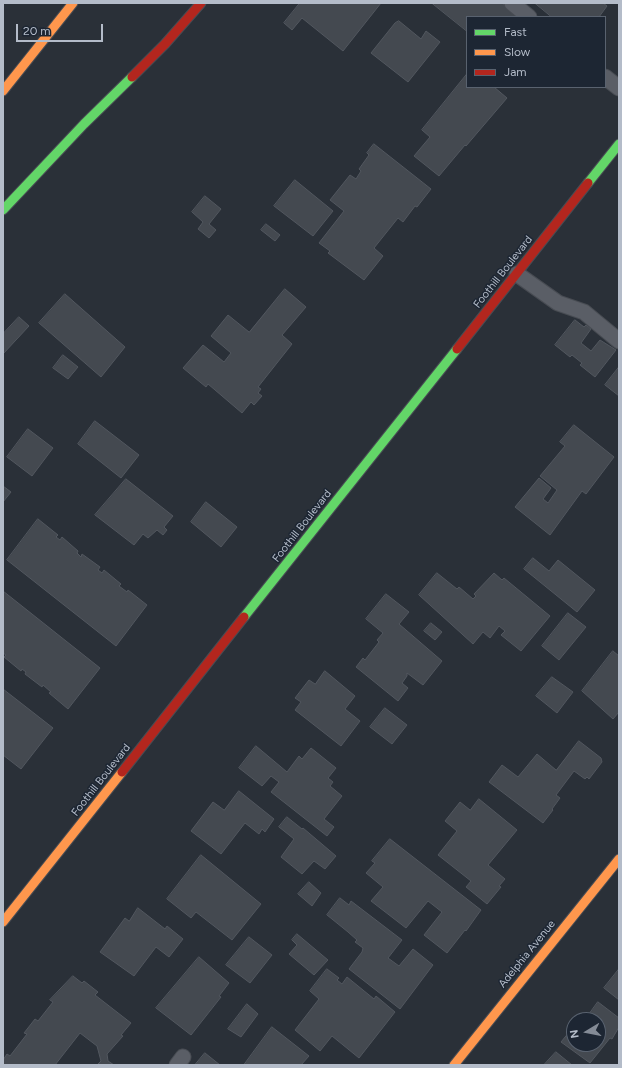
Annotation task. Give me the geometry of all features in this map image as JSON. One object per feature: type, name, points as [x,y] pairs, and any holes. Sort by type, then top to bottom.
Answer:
[{"type":"main road","points":[[3,91],[73,3]]},
{"type":"main road","points":[[3,210],[84,124],[165,44],[201,3]]},
{"type":"main road","name":"Foothill Boulevard","points":[[3,922],[619,144]]},
{"type":"main road","name":"Adelphia Avenue","points":[[454,1065],[619,859]]},
{"type":"lane","points":[[512,3],[528,16]]},
{"type":"lane","points":[[606,78],[619,88]]},
{"type":"lane","points":[[517,274],[558,303],[584,312],[619,341]]},
{"type":"building","points":[[300,3],[381,3],[343,51],[302,18],[292,30],[284,23]]},
{"type":"building","points":[[432,3],[502,3],[519,16],[466,16],[466,30]]},
{"type":"building","points":[[535,3],[603,3],[607,6],[600,16],[551,16]]},
{"type":"building","points":[[399,21],[421,39],[426,31],[440,42],[408,82],[371,53],[395,23]]},
{"type":"building","points":[[466,75],[466,88],[495,88],[507,98],[439,176],[414,156],[430,137],[422,130]]},
{"type":"building","points":[[374,144],[431,189],[417,207],[415,206],[403,222],[398,218],[374,248],[383,256],[364,280],[328,253],[330,251],[319,243],[344,211],[330,200],[350,175],[356,179],[361,171],[359,169],[369,155],[367,153]]},
{"type":"building","points":[[295,180],[333,211],[313,236],[274,206]]},
{"type":"building","points":[[205,196],[221,209],[209,224],[216,230],[209,238],[198,229],[203,222],[192,212]]},
{"type":"building","points":[[266,224],[280,235],[275,241],[261,230]]},
{"type":"building","points":[[285,289],[306,307],[282,335],[292,344],[258,387],[261,389],[258,393],[262,396],[254,405],[251,402],[242,413],[208,384],[206,387],[183,368],[203,345],[224,362],[231,353],[211,336],[228,315],[249,332]]},
{"type":"building","points":[[65,294],[125,347],[101,377],[39,323]]},
{"type":"building","points":[[19,317],[29,326],[3,354],[3,334]]},
{"type":"building","points":[[575,320],[584,327],[586,325],[591,329],[581,343],[591,351],[600,340],[616,350],[595,377],[580,365],[582,363],[572,355],[570,357],[555,345]]},
{"type":"building","points":[[63,355],[78,367],[68,379],[53,368]]},
{"type":"building","points":[[619,367],[619,396],[605,385]]},
{"type":"building","points":[[95,421],[139,455],[121,478],[78,444]]},
{"type":"building","points":[[574,425],[614,457],[586,494],[582,491],[550,535],[515,507],[539,478],[551,488],[543,499],[548,503],[557,490],[540,476],[565,446],[560,442]]},
{"type":"building","points":[[28,429],[53,448],[32,476],[7,457]]},
{"type":"building","points":[[126,479],[173,516],[164,527],[167,530],[163,535],[157,530],[148,538],[143,534],[134,545],[95,515]]},
{"type":"building","points":[[3,486],[11,492],[3,502]]},
{"type":"building","points":[[206,502],[237,527],[221,547],[191,522]]},
{"type":"building","points":[[38,519],[58,535],[56,537],[60,540],[62,537],[78,551],[77,553],[81,557],[82,554],[100,567],[98,570],[102,573],[104,570],[121,584],[119,586],[127,592],[128,590],[147,605],[116,646],[7,560]]},
{"type":"building","points":[[533,558],[549,571],[558,560],[595,590],[577,612],[524,569]]},
{"type":"building","points":[[437,573],[457,589],[459,587],[473,599],[476,596],[474,594],[494,573],[502,580],[504,578],[550,616],[521,651],[501,635],[505,631],[499,626],[490,638],[483,632],[473,644],[419,595]]},
{"type":"building","points":[[3,591],[100,668],[68,709],[49,693],[51,692],[43,685],[42,687],[25,674],[26,672],[22,669],[21,671],[4,657],[6,655],[3,653]]},
{"type":"building","points":[[386,594],[409,612],[399,624],[442,661],[423,685],[407,673],[407,676],[402,683],[408,688],[398,701],[356,667],[363,658],[365,660],[379,642],[377,640],[383,633],[366,619]]},
{"type":"building","points":[[568,613],[586,627],[559,660],[542,646]]},
{"type":"building","points":[[431,623],[442,632],[435,640],[424,631]]},
{"type":"building","points":[[613,651],[619,656],[619,712],[613,719],[582,691]]},
{"type":"building","points":[[325,671],[355,696],[345,709],[360,721],[341,746],[295,710],[301,702],[295,698],[309,680],[315,684]]},
{"type":"building","points":[[552,677],[573,692],[557,713],[536,696]]},
{"type":"building","points":[[3,689],[53,728],[21,769],[3,755]]},
{"type":"building","points":[[385,708],[407,725],[392,744],[370,727]]},
{"type":"building","points":[[579,741],[601,758],[602,762],[589,779],[587,777],[585,779],[574,771],[556,795],[560,798],[543,823],[489,782],[502,765],[518,777],[537,754],[556,770]]},
{"type":"building","points":[[256,746],[287,772],[299,756],[302,759],[311,748],[336,768],[328,778],[333,782],[330,786],[342,796],[324,819],[334,827],[327,836],[271,792],[279,782],[271,776],[262,786],[239,768]]},
{"type":"building","points":[[239,791],[274,819],[265,832],[262,829],[259,834],[245,823],[221,854],[191,831],[213,802],[224,810]]},
{"type":"building","points":[[479,799],[517,830],[488,865],[505,879],[499,886],[501,887],[487,904],[466,887],[471,881],[438,855],[457,831],[445,821],[460,802],[470,810]]},
{"type":"building","points":[[287,817],[302,829],[303,828],[336,856],[325,869],[314,861],[302,874],[281,857],[294,839],[279,827]]},
{"type":"building","points":[[390,839],[481,910],[466,931],[465,930],[447,953],[424,935],[442,912],[428,901],[406,928],[371,901],[383,887],[366,873],[375,863],[372,861]]},
{"type":"building","points":[[201,855],[261,904],[232,940],[196,912],[191,918],[167,899]]},
{"type":"building","points":[[309,882],[321,893],[312,906],[298,894]]},
{"type":"building","points":[[340,898],[349,905],[351,901],[402,940],[388,958],[399,966],[413,949],[433,965],[400,1009],[349,969],[362,952],[363,948],[355,942],[357,940],[327,915]]},
{"type":"building","points":[[138,908],[165,929],[167,926],[183,939],[169,957],[156,947],[134,976],[100,952],[125,918],[129,921]]},
{"type":"building","points":[[297,934],[328,960],[314,975],[289,954],[297,945],[292,940]]},
{"type":"building","points":[[249,937],[272,955],[250,983],[226,965]]},
{"type":"building","points":[[199,957],[229,983],[219,996],[221,997],[191,1035],[156,1008]]},
{"type":"building","points":[[327,969],[339,978],[337,980],[342,984],[347,977],[374,999],[376,996],[395,1012],[359,1058],[332,1036],[320,1051],[295,1030],[319,999],[310,991]]},
{"type":"building","points":[[619,969],[619,1000],[604,988]]},
{"type":"building","points":[[73,976],[82,983],[84,981],[98,992],[95,995],[131,1023],[121,1035],[123,1036],[107,1054],[108,1061],[114,1065],[97,1065],[101,1061],[97,1046],[80,1033],[55,1065],[3,1065],[3,1060],[7,1054],[10,1056],[27,1034],[24,1033],[35,1019],[38,1021],[53,1002],[50,1000]]},
{"type":"building","points":[[598,1002],[619,1018],[619,1027],[612,1039],[610,1038],[606,1043],[606,1012],[591,1012]]},
{"type":"building","points":[[247,1004],[258,1014],[241,1037],[228,1029]]},
{"type":"building","points":[[272,1027],[309,1056],[301,1065],[244,1065]]},
{"type":"building","points":[[566,1036],[566,1046],[561,1042]]},
{"type":"building","points":[[556,1052],[572,1065],[544,1065]]},
{"type":"building","points":[[575,1052],[599,1052],[590,1063]]},
{"type":"building","points":[[205,1053],[220,1065],[195,1065]]},
{"type":"traffic: fast","points":[[3,210],[84,124],[132,77]]},
{"type":"traffic: fast","points":[[588,183],[619,144]]},
{"type":"traffic: fast","points":[[244,617],[457,349]]},
{"type":"traffic: slow","points":[[3,91],[73,3]]},
{"type":"traffic: slow","points":[[3,922],[122,772]]},
{"type":"traffic: slow","points":[[454,1065],[619,859]]},
{"type":"traffic: jam","points":[[132,77],[165,44],[201,3]]},
{"type":"traffic: jam","points":[[457,349],[588,183]]},
{"type":"traffic: jam","points":[[122,772],[244,617]]}]
